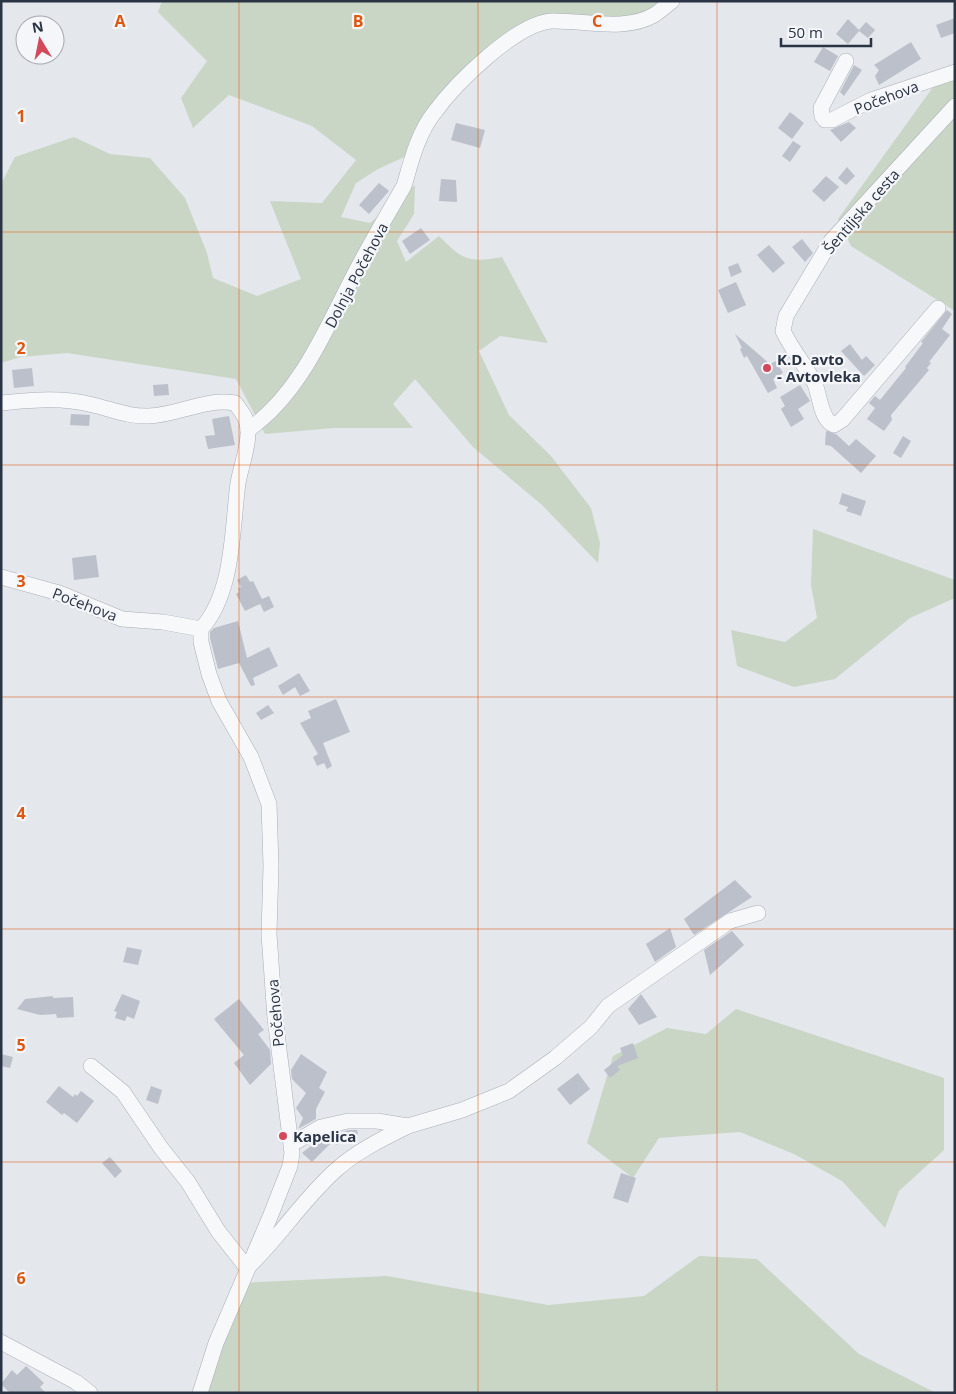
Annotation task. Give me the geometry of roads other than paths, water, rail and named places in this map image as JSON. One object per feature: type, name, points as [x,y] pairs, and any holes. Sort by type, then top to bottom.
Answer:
[{"type":"street","name":"Dolnja Počehova","points":[[248,430],[263,420],[280,401],[306,365],[404,186],[413,154],[433,114],[466,78],[514,36],[550,21],[630,23],[653,16],[672,1]]},
{"type":"street","name":"Počehova","points":[[846,60],[821,108],[822,116],[825,120],[832,120],[871,100],[955,72]]},
{"type":"street","name":"Šentiljska cesta","points":[[938,308],[842,420],[834,425],[830,424],[826,418],[815,384],[783,331],[786,316],[831,242],[955,106]]},
{"type":"street","points":[[1,403],[52,398],[92,404],[120,413],[150,416],[221,400],[235,403],[244,414],[248,430],[238,483],[234,535],[225,580],[208,621],[201,629]]},
{"type":"street","name":"Počehova","points":[[1,577],[60,593],[122,619],[163,622],[201,629],[201,642],[207,667],[219,700],[251,757],[269,804],[271,866],[269,934],[274,1018],[284,1107],[292,1144],[290,1166],[216,1343],[200,1393]]},
{"type":"street","points":[[91,1066],[123,1092],[161,1148],[188,1182],[218,1231],[247,1268],[267,1249],[323,1182],[338,1167],[374,1144],[408,1126],[462,1110],[509,1090],[562,1052],[591,1027],[608,1006],[730,921],[758,913]]},
{"type":"street","points":[[292,1144],[321,1127],[348,1121],[377,1121],[408,1126]]},
{"type":"street","points":[[1,1342],[76,1382],[90,1393]]},
{"type":"place","name":"K.D. avto - Avtovleka","points":[[767,368]]},
{"type":"place","name":"Kapelica","points":[[283,1136]]}]
